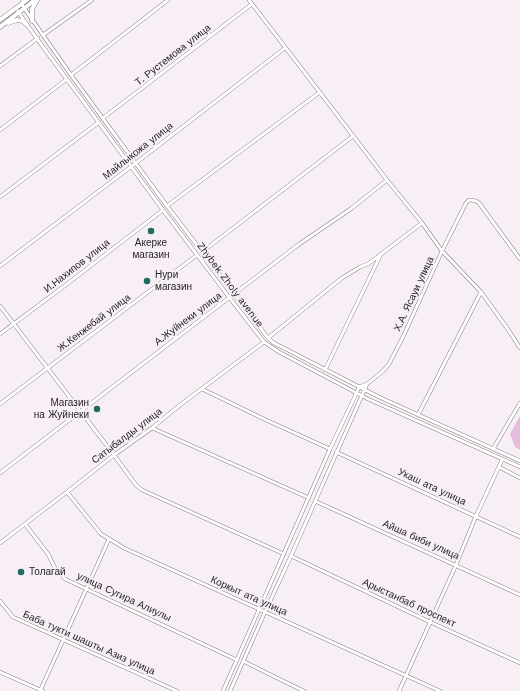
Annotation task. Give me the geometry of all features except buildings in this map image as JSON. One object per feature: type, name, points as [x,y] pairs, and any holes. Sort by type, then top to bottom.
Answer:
[{"type":"main road","points":[[1,26],[19,12],[27,0]]},
{"type":"main road","points":[[0,20],[16,7],[36,0]]},
{"type":"main road","points":[[32,21],[32,9],[36,0]]},
{"type":"main road","points":[[1,26],[17,20],[28,24]]},
{"type":"street","points":[[43,35],[92,0]]},
{"type":"street","points":[[71,75],[168,0]]},
{"type":"street","points":[[249,0],[387,180],[422,223],[442,251],[466,203],[471,200],[479,203],[520,260]]},
{"type":"street","name":"Zhybek Zholy avenue","points":[[23,4],[32,21],[167,206],[268,338],[274,343],[364,390],[520,462]]},
{"type":"street","name":"Т. Рустемова улица","points":[[103,118],[252,4]]},
{"type":"street","name":"Zhybek Zholy avenue","points":[[16,7],[163,210],[264,342],[279,352],[361,395],[520,468]]},
{"type":"street","points":[[0,66],[38,38]]},
{"type":"street","name":"Майлыкожа улица","points":[[0,266],[285,48]]},
{"type":"street","points":[[0,130],[67,79]]},
{"type":"street","points":[[167,206],[320,92]]},
{"type":"street","points":[[0,197],[99,122]]},
{"type":"street","points":[[202,252],[353,136]]},
{"type":"street","name":"А.Жуйнеки улица","points":[[0,473],[298,245],[352,208],[387,180]]},
{"type":"street","name":"И.Нахипов улица","points":[[0,334],[163,210]]},
{"type":"street","points":[[268,338],[342,278],[368,264],[422,223]]},
{"type":"street","name":"Х.А. Ясауи улица","points":[[359,387],[366,384],[383,371],[389,364],[403,337],[442,251],[481,292],[520,348]]},
{"type":"street","points":[[325,370],[382,253]]},
{"type":"street","name":"Ж.Кенжебай улица","points":[[0,404],[197,255]]},
{"type":"street","points":[[418,415],[481,292]]},
{"type":"street","points":[[0,306],[136,485],[142,490],[284,554]]},
{"type":"street","name":"Сатыбалды улица","points":[[0,544],[114,455],[152,428],[264,342]]},
{"type":"street","points":[[230,691],[366,384]]},
{"type":"street","points":[[223,691],[359,387]]},
{"type":"street","points":[[202,389],[330,449]]},
{"type":"street","points":[[493,449],[520,403]]},
{"type":"street","points":[[152,428],[309,498]]},
{"type":"street","name":"Укаш ата улица","points":[[336,452],[520,537]]},
{"type":"street","points":[[399,691],[502,460]]},
{"type":"street","points":[[499,467],[520,478]]},
{"type":"street","name":"Коркыт ата улица","points":[[67,492],[101,534],[124,548],[440,691]]},
{"type":"street","name":"Айша биби улица","points":[[315,501],[520,595]]},
{"type":"street","name":"улица Сугира Алиулы","points":[[25,524],[48,554],[55,568],[65,578],[237,660]]},
{"type":"street","points":[[0,672],[41,691],[109,539]]},
{"type":"street","name":"Арыстанбаб проспект","points":[[291,556],[520,663]]},
{"type":"street","name":"Баба тукти шашты Азиз улица","points":[[0,601],[13,617],[177,691]]},
{"type":"street","points":[[243,661],[304,691]]},
{"type":"shaded area","points":[[520,416],[520,450],[515,447],[510,434]]},
{"type":"place","name":"Акерке магазин","points":[[151,231]]},
{"type":"place","name":"Нури магазин","points":[[147,281]]},
{"type":"place","name":"Магазин на Жуйнеки","points":[[97,409]]},
{"type":"place","name":"Толагай","points":[[21,572]]}]
